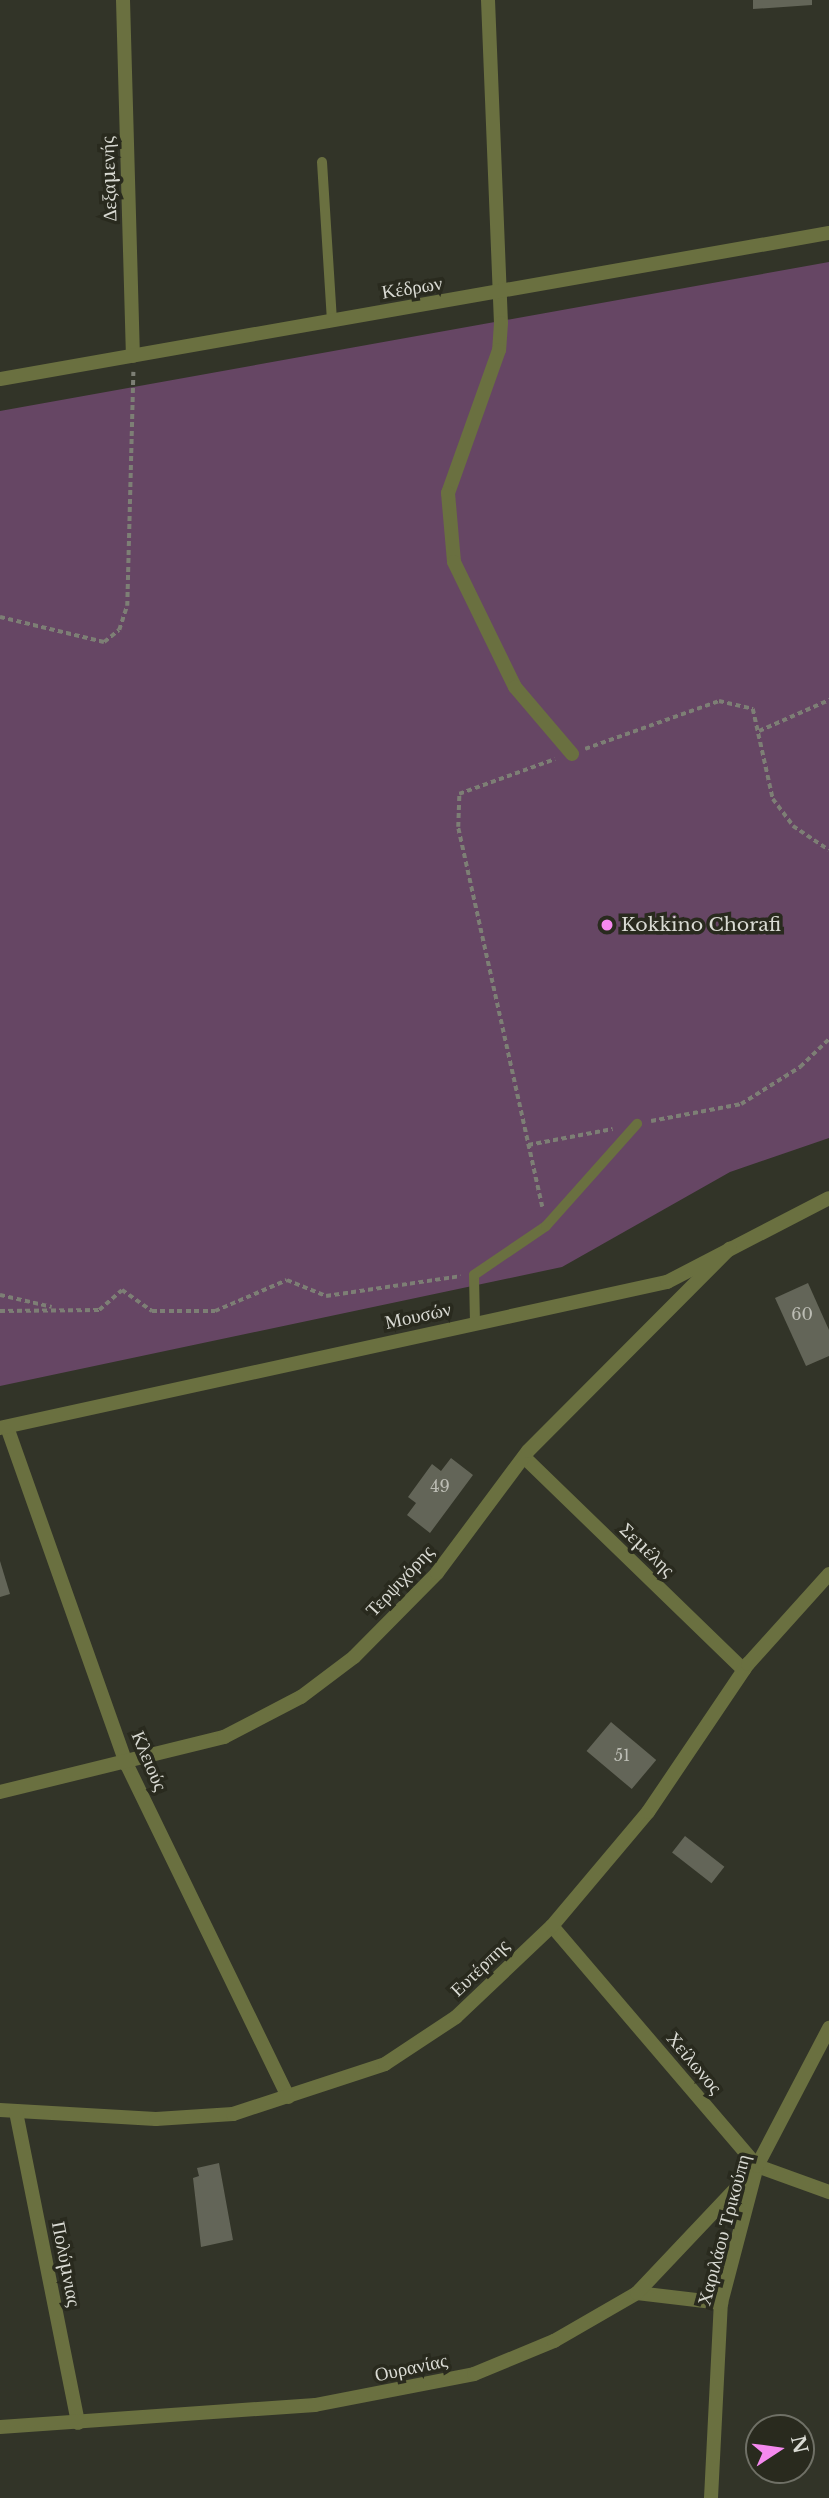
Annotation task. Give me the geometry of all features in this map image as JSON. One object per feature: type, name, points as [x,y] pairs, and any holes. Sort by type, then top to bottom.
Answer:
[{"type":"street","name":"Δεξαμενής","points":[[123,0],[133,356]]},
{"type":"street","points":[[488,0],[499,351],[448,493],[454,562],[515,687],[572,754]]},
{"type":"street","name":"Κέδρων","points":[[0,379],[498,294],[829,233]]},
{"type":"street","name":"Μουσών","points":[[3,1428],[667,1282],[829,1198]]},
{"type":"street","name":"Τερψιχόρης","points":[[0,1792],[127,1765],[224,1737],[301,1697],[354,1657],[437,1573],[524,1457],[730,1248]]},
{"type":"street","points":[[667,1282],[675,1301]]},
{"type":"street","name":"Κλειούς","points":[[3,1428],[127,1765],[288,2097]]},
{"type":"street","name":"Σεμέλης","points":[[524,1457],[744,1671]]},
{"type":"street","name":"Ευτέρπης","points":[[0,2110],[156,2119],[233,2114],[385,2064],[456,2017],[552,1926],[648,1812],[744,1671],[829,1574]]},
{"type":"street","name":"Χείλωνος","points":[[552,1926],[757,2166],[829,2192]]},
{"type":"street","name":"Χαριλάου Τρικούπη","points":[[711,2498],[721,2303],[757,2166],[829,2028]]},
{"type":"street","name":"Πολύμνιας","points":[[16,2112],[78,2423]]},
{"type":"street","name":"Ουρανίας","points":[[0,2427],[315,2405],[474,2374],[554,2341],[637,2293],[757,2166]]},
{"type":"street","points":[[637,2293],[721,2303]]},
{"type":"lane","points":[[322,162],[332,321]]},
{"type":"lane","points":[[475,1323],[474,1275],[546,1226],[637,1124]]},
{"type":"path","points":[[0,617],[104,642],[119,630],[127,606],[133,356]]},
{"type":"path","points":[[760,731],[829,700]]},
{"type":"path","points":[[546,1226],[458,827],[459,794],[500,774],[572,754],[719,701],[753,709],[760,731],[762,772],[773,799],[793,826],[829,850]]},
{"type":"path","points":[[528,1146],[741,1104],[800,1067],[829,1039]]},
{"type":"path","points":[[0,1311],[57,1308],[99,1310],[122,1290],[152,1311],[215,1311],[287,1280],[327,1296],[474,1275]]},
{"type":"path","points":[[0,1295],[57,1308]]},
{"type":"shaded area","points":[[829,262],[829,1138],[730,1172],[562,1267],[0,1386],[0,411]]},
{"type":"building","points":[[753,0],[812,0],[812,5],[753,9]]},
{"type":"building","points":[[808,1283],[829,1330],[829,1356],[806,1366],[775,1298]]},
{"type":"building","points":[[451,1458],[473,1475],[430,1533],[407,1515],[416,1503],[408,1497],[432,1464],[441,1471]]},
{"type":"building","points":[[0,1561],[10,1594],[0,1597]]},
{"type":"building","points":[[611,1722],[656,1760],[632,1789],[587,1751]]},
{"type":"building","points":[[685,1836],[724,1867],[711,1883],[672,1853]]},
{"type":"building","points":[[219,2163],[233,2240],[201,2247],[193,2178],[199,2176],[197,2168]]},
{"type":"place","name":"Kokkino Chorafi","points":[[607,925]]}]
